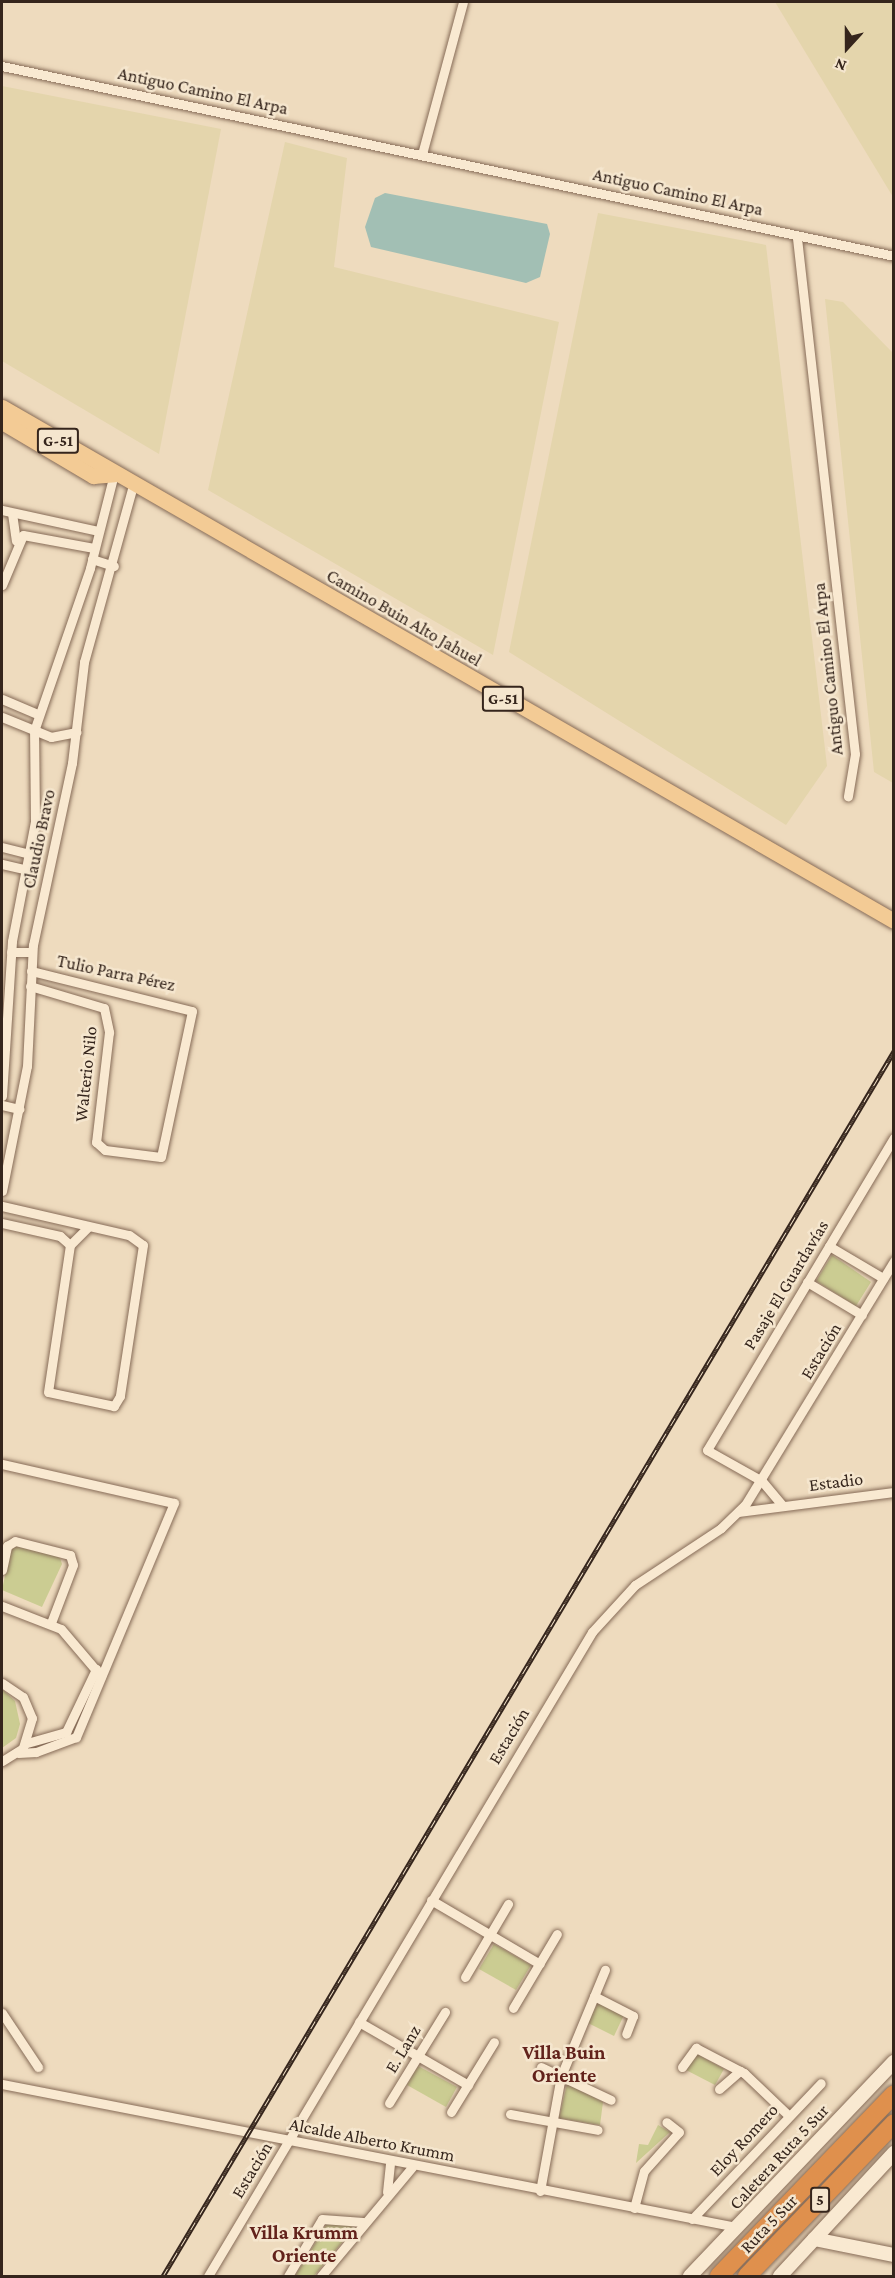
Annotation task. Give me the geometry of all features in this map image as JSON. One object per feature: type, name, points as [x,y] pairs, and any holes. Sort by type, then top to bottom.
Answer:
[{"type":"highway","name":"Ruta 5 Sur","points":[[719,2277],[894,2094]]},
{"type":"highway","name":"Ruta 5 Sur","points":[[747,2277],[894,2123]]},
{"type":"main road","name":"Camino Buin Alto Jahuel","points":[[2,407],[133,485],[894,921]]},
{"type":"main road","name":"Camino Buin Alto Jahuel","points":[[2,422],[93,476],[114,474]]},
{"type":"main road","name":"Caletera Ruta 5 Sur","points":[[690,2277],[894,2062]]},
{"type":"main road","points":[[780,2277],[894,2153]]},
{"type":"main road","points":[[814,2240],[894,2255]]},
{"type":"street","points":[[422,154],[464,2]]},
{"type":"street","name":"Antiguo Camino El Arpa","points":[[2,66],[422,154],[797,238],[855,754],[848,796]]},
{"type":"street","points":[[797,238],[894,256]]},
{"type":"street","name":"Claudio Bravo","points":[[2,1096],[4,1003],[11,952],[30,854],[34,731],[92,559],[114,474]]},
{"type":"street","name":"Claudio Bravo","points":[[2,1191],[20,1109],[32,952],[76,732],[89,640],[114,566],[133,485]]},
{"type":"street","points":[[2,510],[98,531]]},
{"type":"street","points":[[2,585],[16,541],[12,513]]},
{"type":"street","points":[[16,541],[34,534],[94,548]]},
{"type":"street","points":[[92,559],[114,566]]},
{"type":"street","points":[[2,699],[38,714]]},
{"type":"street","points":[[2,717],[57,738],[76,732]]},
{"type":"street","points":[[2,848],[30,854]]},
{"type":"street","points":[[2,864],[27,870]]},
{"type":"street","points":[[11,952],[32,952]]},
{"type":"street","name":"Tulio Parra Pérez","points":[[31,971],[116,990],[192,1011],[164,1155]]},
{"type":"street","name":"Walterio Nilo","points":[[30,986],[104,1008]]},
{"type":"street","name":"Walterio Nilo","points":[[116,990],[104,1008],[109,1032],[97,1144],[152,1159],[164,1155]]},
{"type":"street","points":[[2,1105],[20,1109]]},
{"type":"street","name":"Pasaje El Guardavías","points":[[762,1481],[707,1450],[894,1138]]},
{"type":"street","points":[[2,1206],[129,1235],[145,1248],[120,1396],[108,1407],[54,1395],[46,1389],[70,1245],[88,1227]]},
{"type":"street","points":[[62,1237],[68,1222]]},
{"type":"street","points":[[2,1223],[62,1237],[70,1245]]},
{"type":"street","points":[[829,1246],[883,1278]]},
{"type":"street","name":"Estación","points":[[208,2277],[599,1622],[635,1585],[738,1512],[762,1481],[894,1261]]},
{"type":"street","points":[[807,1282],[862,1315]]},
{"type":"street","points":[[2,1464],[174,1501],[99,1673],[76,1737],[36,1752],[18,1753]]},
{"type":"street","points":[[762,1481],[782,1505]]},
{"type":"street","name":"Estadio","points":[[738,1512],[894,1492]]},
{"type":"street","points":[[2,1570],[7,1546],[15,1541],[70,1555],[73,1565],[51,1623]]},
{"type":"street","points":[[2,1606],[51,1623],[99,1673]]},
{"type":"street","points":[[27,1743],[66,1732],[99,1673]]},
{"type":"street","points":[[2,1683],[27,1703],[32,1726],[27,1743],[18,1753],[2,1761]]},
{"type":"street","points":[[431,1900],[540,1964]]},
{"type":"street","points":[[465,1977],[508,1904]]},
{"type":"street","points":[[513,2008],[557,1934]]},
{"type":"street","points":[[540,2191],[561,2076],[605,1970]]},
{"type":"street","points":[[594,1996],[633,2016],[626,2034]]},
{"type":"street","name":"E. Lanz","points":[[389,2103],[444,2012]]},
{"type":"street","points":[[2,2013],[38,2067]]},
{"type":"street","points":[[359,2022],[468,2085]]},
{"type":"street","points":[[451,2112],[494,2042]]},
{"type":"street","points":[[682,2067],[695,2047],[740,2070],[789,2116]]},
{"type":"street","points":[[541,2067],[611,2100]]},
{"type":"street","points":[[720,2089],[740,2070]]},
{"type":"street","name":"Eloy Romero","points":[[692,2219],[820,2083]]},
{"type":"street","name":"Alcalde Alberto Krumm","points":[[2,2084],[390,2163],[737,2227]]},
{"type":"street","points":[[510,2114],[598,2130]]},
{"type":"street","points":[[634,2208],[644,2171],[679,2132],[666,2122]]},
{"type":"street","points":[[387,2192],[390,2163]]},
{"type":"street","points":[[321,2277],[387,2192],[412,2167]]},
{"type":"street","points":[[288,2277],[322,2219],[363,2222]]},
{"type":"shaded area","points":[[775,2],[893,2],[893,197]]},
{"type":"shaded area","points":[[2,86],[221,129],[159,454],[2,361]]},
{"type":"shaded area","points":[[285,142],[347,158],[334,267],[559,322],[493,655],[208,490]]},
{"type":"shaded area","points":[[385,193],[547,224],[550,234],[540,277],[526,283],[371,247],[365,227],[375,198]]},
{"type":"shaded area","points":[[598,213],[766,245],[827,766],[786,825],[509,652]]},
{"type":"shaded area","points":[[825,299],[843,302],[893,353],[893,783],[874,772]]},
{"type":"green space","points":[[832,1255],[871,1282],[856,1306],[816,1281]]},
{"type":"green space","points":[[16,1545],[59,1555],[62,1564],[42,1607],[2,1590],[11,1547]]},
{"type":"green space","points":[[2,1689],[15,1701],[20,1724],[16,1738],[2,1748]]},
{"type":"green space","points":[[494,1944],[531,1965],[516,1990],[479,1969]]},
{"type":"green space","points":[[598,2003],[624,2015],[614,2036],[588,2023]]},
{"type":"green space","points":[[695,2053],[724,2069],[715,2085],[686,2070]]},
{"type":"green space","points":[[418,2066],[457,2087],[446,2107],[407,2085]]},
{"type":"green space","points":[[567,2084],[603,2102],[600,2125],[559,2118]]},
{"type":"green space","points":[[658,2125],[670,2132],[636,2163],[639,2144],[648,2145]]},
{"type":"green space","points":[[328,2222],[355,2227],[314,2276],[295,2276]]},
{"type":"railway","points":[[163,2276],[894,1051]]},
{"type":"district","name":"Villa Buin Oriente","points":[[564,2064]]},
{"type":"district","name":"Villa Krumm Oriente","points":[[304,2244]]}]
